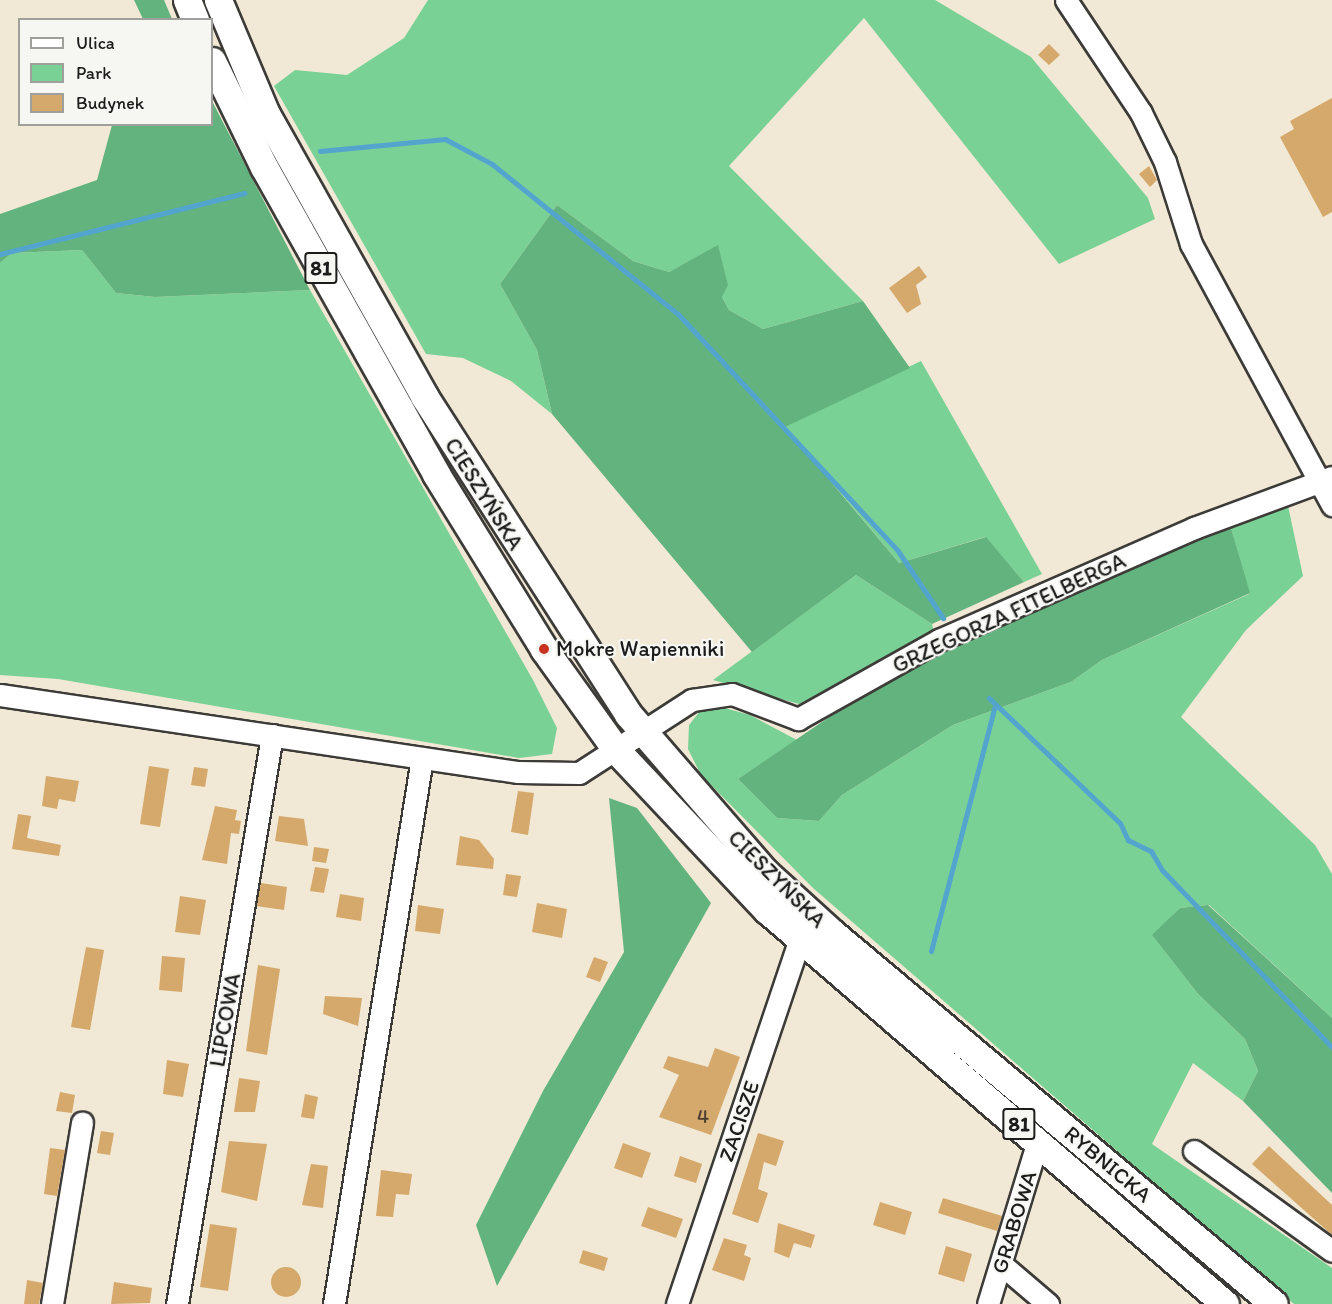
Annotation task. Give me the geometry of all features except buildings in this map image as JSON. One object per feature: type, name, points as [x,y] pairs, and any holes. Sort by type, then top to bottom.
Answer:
[{"type":"main road","points":[[186,0],[194,18]]},
{"type":"main road","name":"CIESZYŃSKA","points":[[218,0],[266,114],[424,396],[601,679],[643,732],[764,871],[814,939]]},
{"type":"main road","name":"CIESZYŃSKA","points":[[213,62],[264,167],[436,474],[544,649],[617,751],[723,867],[814,939]]},
{"type":"main road","name":"RYBNICKA","points":[[814,939],[1225,1304]]},
{"type":"main road","name":"RYBNICKA","points":[[814,939],[1274,1304]]},
{"type":"street","points":[[1066,0],[1141,113],[1165,162],[1191,244],[1324,480],[1332,505]]},
{"type":"street","name":"GRZEGORZA FITELBERGA","points":[[643,732],[692,700],[732,693],[798,719],[939,640],[1194,528],[1324,480]]},
{"type":"street","points":[[0,695],[518,772],[579,774],[643,732]]},
{"type":"street","name":"LIPCOWA","points":[[177,1304],[272,735]]},
{"type":"street","points":[[334,1304],[422,758]]},
{"type":"street","name":"ZACISZE","points":[[677,1304],[814,939]]},
{"type":"street","points":[[52,1304],[82,1122]]},
{"type":"street","name":"GRABOWA","points":[[988,1304],[1038,1140]]},
{"type":"street","points":[[1194,1151],[1332,1251]]},
{"type":"street","points":[[1001,1264],[1048,1304]]},
{"type":"green space","points":[[134,0],[164,0],[172,18],[143,18]]},
{"type":"green space","points":[[428,0],[935,0],[1031,57],[1148,198],[1155,219],[1059,264],[864,18],[729,166],[863,301],[763,329],[729,310],[722,297],[718,246],[669,272],[633,261],[557,205],[500,284],[537,350],[552,414],[511,381],[463,358],[426,354],[274,86],[295,70],[347,75],[404,38]]},
{"type":"green space","points":[[213,103],[310,290],[155,297],[116,293],[82,250],[12,253],[0,263],[0,214],[97,180],[112,126],[213,126]]},
{"type":"green space","points":[[557,205],[633,261],[669,272],[718,245],[728,285],[722,297],[729,310],[763,329],[863,301],[910,368],[785,427],[899,563],[986,537],[1024,582],[932,624],[856,575],[752,652],[552,414],[537,350],[500,284]]},
{"type":"green space","points":[[82,250],[116,293],[155,297],[310,290],[533,680],[557,728],[552,754],[519,758],[58,679],[0,675],[0,263],[12,253]]},
{"type":"green space","points":[[921,361],[1042,574],[1024,582],[985,537],[899,563],[785,426]]},
{"type":"green space","points":[[1287,501],[1303,576],[1246,630],[1181,717],[1315,845],[1332,874],[1332,1018],[1209,905],[1180,908],[1153,936],[1198,994],[1245,1039],[1258,1071],[1243,1101],[1193,1063],[1152,1144],[1332,1268],[1332,1304],[1294,1304],[813,888],[701,775],[688,749],[689,725],[700,711],[714,705],[750,715],[797,740],[738,779],[777,818],[819,821],[842,795],[953,725],[1071,682],[1102,660],[1249,594],[1230,525]]},
{"type":"green space","points":[[1230,525],[1250,593],[1102,660],[1071,682],[953,725],[842,795],[819,821],[777,818],[738,779],[922,654]]},
{"type":"green space","points":[[856,575],[932,624],[935,635],[799,704],[713,680]]},
{"type":"green space","points":[[609,798],[637,808],[711,903],[497,1286],[476,1225],[543,1091],[624,952]]},
{"type":"green space","points":[[1208,905],[1332,1018],[1332,1193],[1243,1101],[1258,1071],[1245,1039],[1198,994],[1152,935],[1180,908]]},
{"type":"waterway","points":[[320,151],[445,139],[492,164],[678,314],[898,551],[943,618]]},
{"type":"waterway","points":[[0,254],[244,193]]},
{"type":"waterway","points":[[989,698],[1120,823],[1128,840],[1151,851],[1162,870],[1332,1047]]},
{"type":"waterway","points":[[931,951],[995,706]]},
{"type":"place","name":"Mokre Wapienniki","points":[[544,649]]}]
